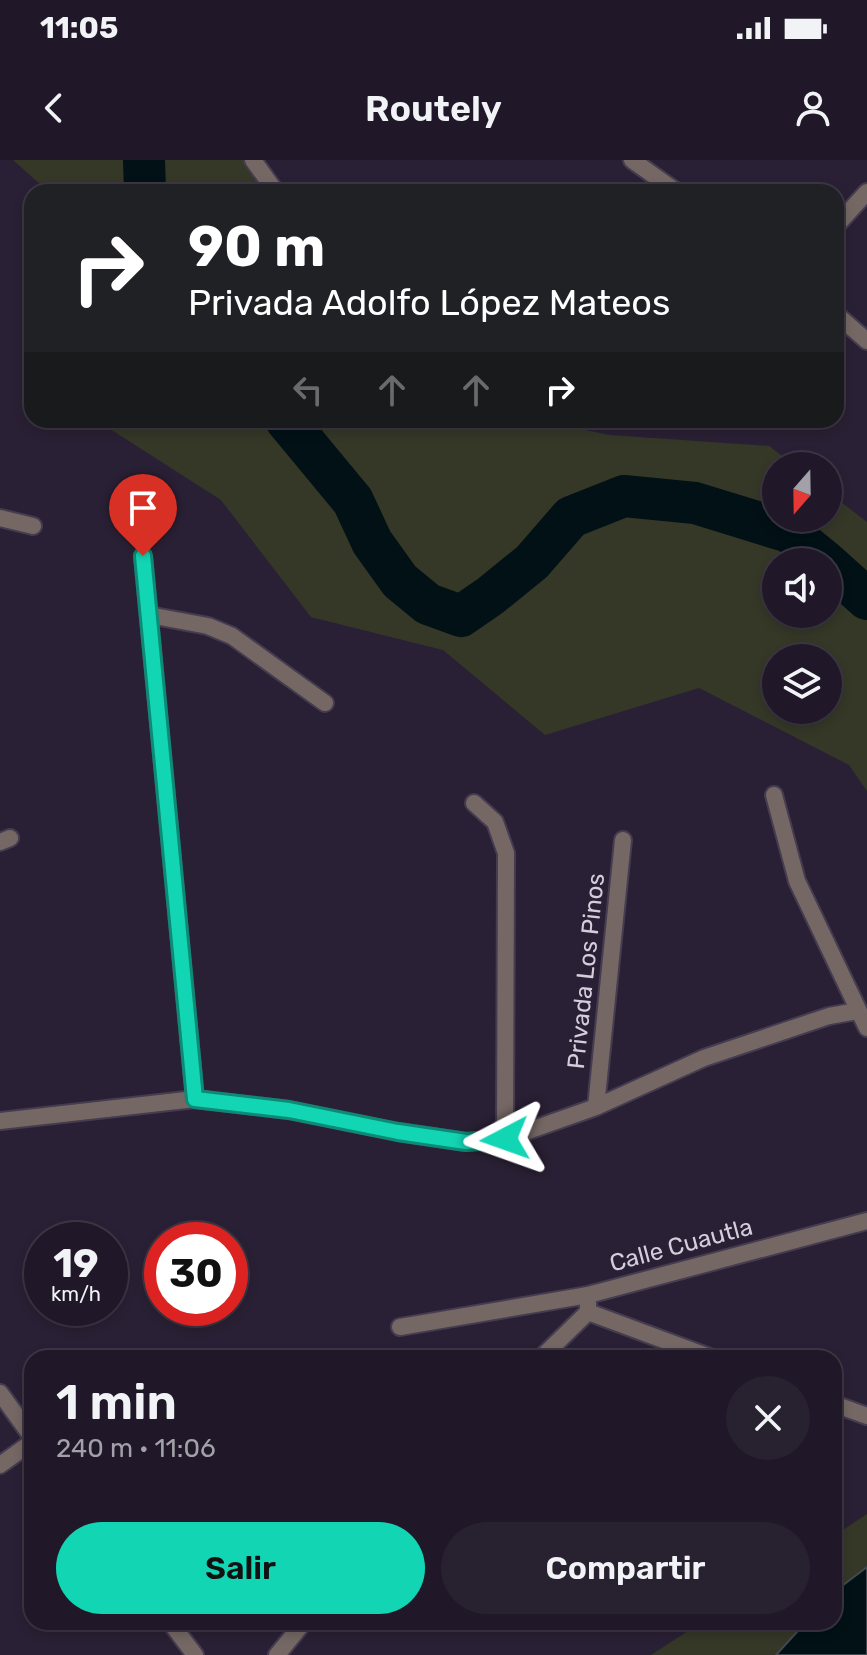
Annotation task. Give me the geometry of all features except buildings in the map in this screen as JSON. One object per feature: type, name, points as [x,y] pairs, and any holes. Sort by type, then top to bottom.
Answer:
[{"type":"street","points":[[253,160],[270,184]]},
{"type":"street","points":[[632,160],[666,184]]},
{"type":"street","points":[[844,217],[867,192]]},
{"type":"street","points":[[844,321],[867,341]]},
{"type":"street","points":[[0,518],[33,526]]},
{"type":"street","points":[[143,556],[195,1099]]},
{"type":"street","points":[[149,615],[208,626],[232,636],[325,703]]},
{"type":"street","points":[[774,795],[797,881],[867,1028]]},
{"type":"street","points":[[474,803],[495,822],[506,853],[505,1139]]},
{"type":"street","name":"Privada Los Pinos","points":[[596,1107],[623,840]]},
{"type":"street","points":[[0,1121],[195,1099],[289,1110],[466,1142],[505,1139],[596,1107],[704,1058],[829,1016],[857,1011]]},
{"type":"street","name":"Calle Cuautla","points":[[548,1350],[588,1303],[867,1221]]},
{"type":"street","points":[[400,1327],[588,1303],[694,1350]]},
{"type":"street","points":[[0,1393],[24,1428]]},
{"type":"street","points":[[842,1407],[867,1416]]},
{"type":"street","points":[[0,1465],[24,1446]]},
{"type":"street","points":[[176,1630],[195,1655]]},
{"type":"street","points":[[277,1655],[297,1630]]},
{"type":"green space","points":[[13,160],[257,160],[269,184],[40,184]]},
{"type":"green space","points":[[108,428],[575,428],[610,435],[769,446],[777,452],[762,452],[762,532],[842,532],[842,503],[867,522],[867,791],[849,765],[769,724],[842,724],[842,644],[762,644],[762,720],[699,688],[545,735],[443,650],[311,617],[221,500]]},
{"type":"green space","points":[[867,1514],[867,1655],[651,1655],[690,1630],[842,1630],[842,1531]]},
{"type":"shaded area","points":[[867,1567],[867,1655],[776,1655],[799,1630],[842,1630],[842,1586]]},
{"type":"waterway","points":[[144,160],[145,184]]},
{"type":"waterway","points":[[293,428],[353,501],[372,542],[400,581],[428,604],[461,616],[532,562],[571,517],[624,496],[695,503],[789,532],[809,548]]},
{"type":"waterway","points":[[842,577],[867,599]]},
{"type":"route","points":[[143,556],[195,1099],[289,1110],[466,1142],[505,1139]]}]
